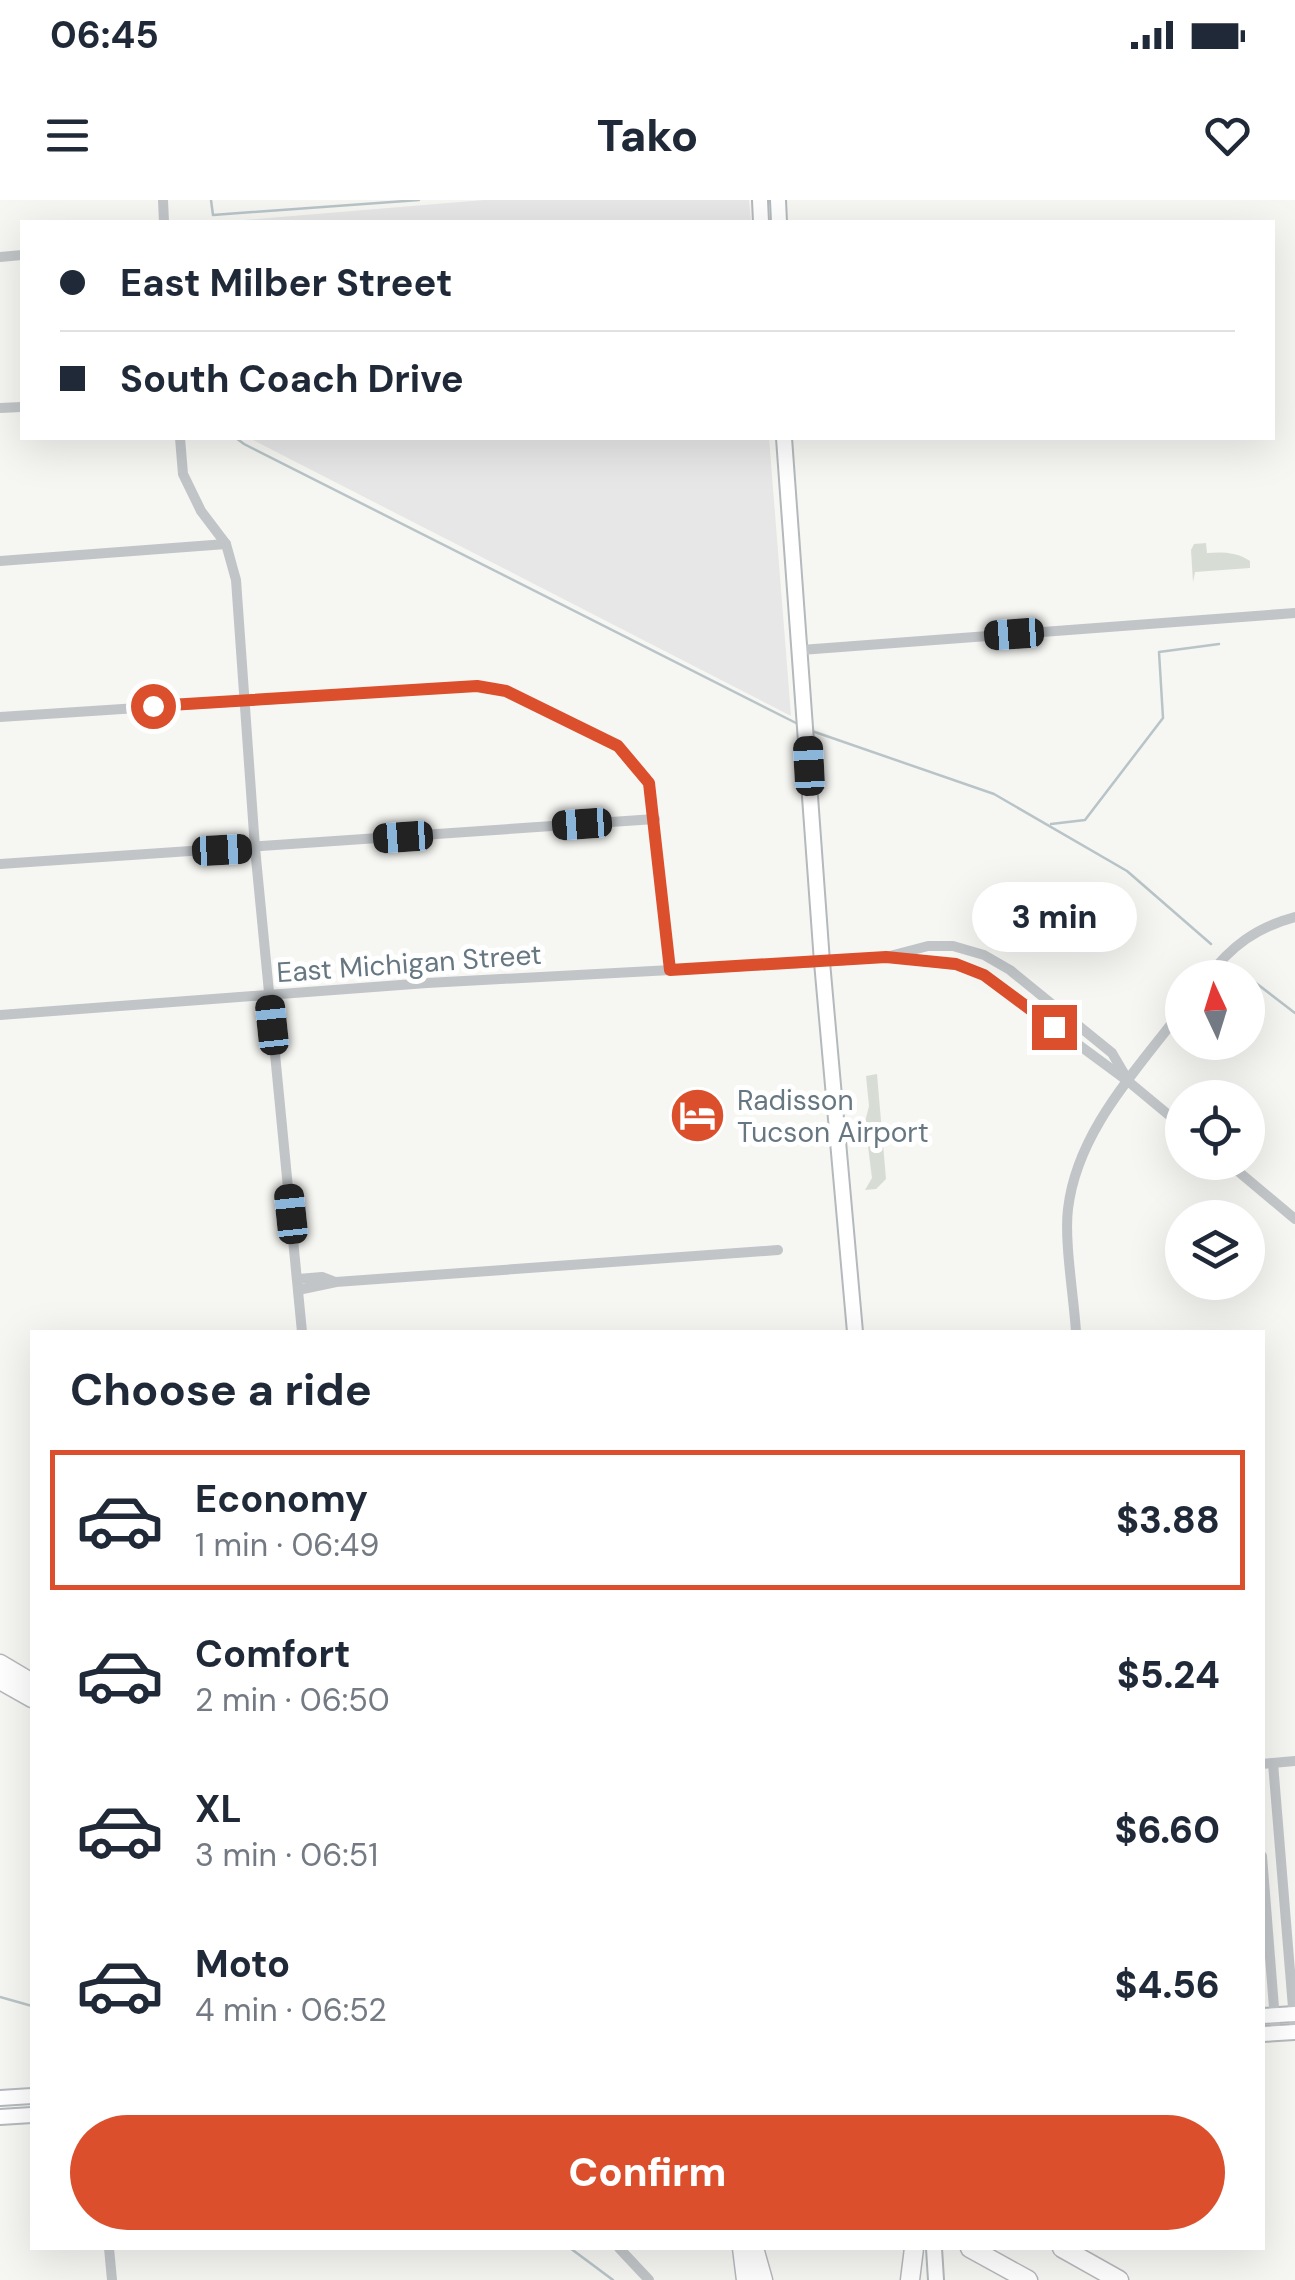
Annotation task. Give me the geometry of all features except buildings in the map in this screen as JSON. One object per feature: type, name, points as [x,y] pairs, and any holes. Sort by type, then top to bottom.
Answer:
[{"type":"highway","points":[[0,1664],[30,1682]]},
{"type":"highway","points":[[0,1680],[30,1697]]},
{"type":"highway","points":[[742,2250],[746,2280]]},
{"type":"highway","points":[[755,2250],[763,2280]]},
{"type":"highway","points":[[910,2280],[915,2250]]},
{"type":"highway","points":[[974,2250],[1025,2280]]},
{"type":"highway","points":[[1066,2250],[1119,2280]]},
{"type":"main road","points":[[784,440],[822,962],[855,1330]]},
{"type":"main road","points":[[1269,2016],[1294,2014]]},
{"type":"main road","points":[[1269,2034],[1295,2032]]},
{"type":"main road","points":[[0,2098],[30,2096]]},
{"type":"main road","points":[[0,2117],[30,2115]]},
{"type":"main road","points":[[915,2250],[918,2280]]},
{"type":"main road","points":[[934,2250],[936,2280]]},
{"type":"street","points":[[180,440],[183,474],[200,510],[226,544],[236,580],[242,700],[302,1330]]},
{"type":"street","points":[[0,560],[226,544]]},
{"type":"street","points":[[801,650],[1295,613]]},
{"type":"street","points":[[0,717],[477,686],[506,691],[618,746],[649,783],[670,970]]},
{"type":"street","points":[[0,864],[655,819]]},
{"type":"street","points":[[1222,960],[1251,934],[1295,917]]},
{"type":"street","points":[[886,957],[928,946],[953,946],[984,955],[1010,970],[1112,1054],[1129,1082]]},
{"type":"street","points":[[975,971],[984,955]]},
{"type":"street","points":[[886,957],[956,964],[975,971],[1019,998],[1165,1112]]},
{"type":"street","name":"East Michigan Street","points":[[0,1015],[270,994],[886,957]]},
{"type":"street","points":[[1076,1330],[1068,1210],[1079,1164],[1096,1124],[1165,1033]]},
{"type":"street","points":[[1248,1180],[1295,1219]]},
{"type":"street","points":[[298,1284],[778,1250]]},
{"type":"street","points":[[1295,1761],[1266,1765],[1280,1843],[1295,2032]]},
{"type":"street","points":[[1265,1925],[1269,2034]]},
{"type":"street","points":[[109,2250],[112,2280]]},
{"type":"street","points":[[620,2250],[649,2280]]},
{"type":"shaded area","points":[[484,200],[749,200],[751,220],[245,220]]},
{"type":"shaded area","points":[[253,440],[769,440],[791,716]]},
{"type":"shaded area","points":[[1206,543],[1207,553],[1240,556],[1250,561],[1250,568],[1195,572],[1193,582],[1191,550],[1194,544]]},
{"type":"shaded area","points":[[877,1074],[886,1179],[876,1189],[865,1190],[872,1178],[865,1122],[869,1106],[866,1076]]},
{"type":"waterway","points":[[211,200],[213,215],[419,200]]},
{"type":"waterway","points":[[239,440],[800,725]]},
{"type":"waterway","points":[[1051,824],[1085,820],[1163,718],[1159,652],[1219,644]]},
{"type":"waterway","points":[[812,731],[994,794],[1127,871],[1211,944]]},
{"type":"waterway","points":[[1265,990],[1295,1013]]},
{"type":"waterway","points":[[0,1997],[30,2005]]},
{"type":"waterway","points":[[573,2250],[613,2280]]},
{"type":"place","name":"Radisson Tucson Airport","points":[[698,1116]]},
{"type":"route","points":[[153,706],[477,686],[506,691],[618,746],[649,783],[670,970],[886,957],[956,964],[984,975],[1054,1027]]}]
